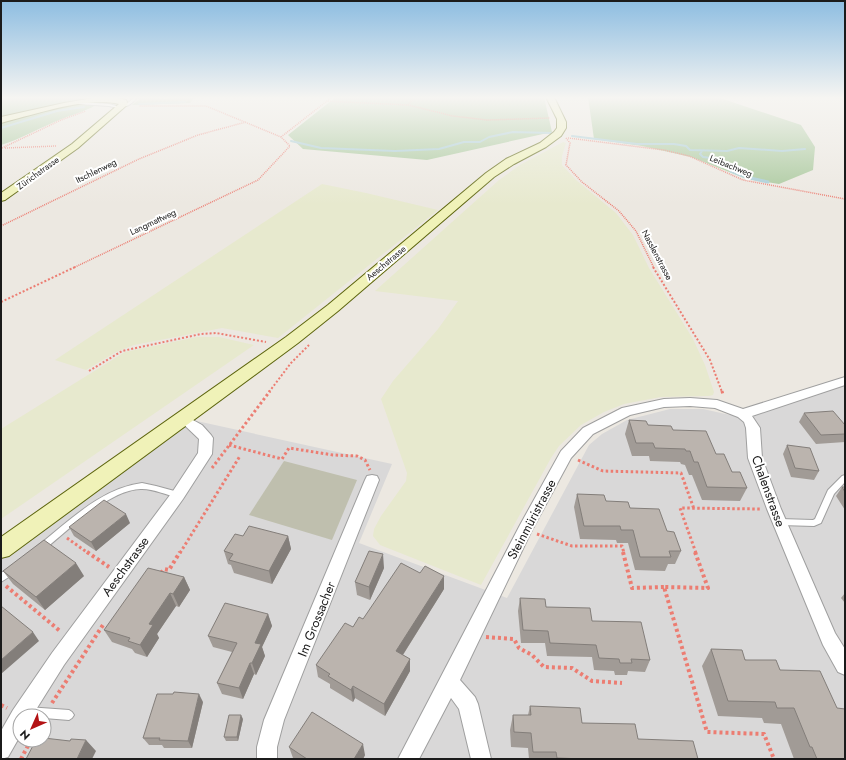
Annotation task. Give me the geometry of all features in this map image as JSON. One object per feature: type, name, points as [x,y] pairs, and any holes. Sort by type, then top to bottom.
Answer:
[{"type":"main road","name":"Zürichstrasse","points":[[1,198],[74,146],[88,132]]},
{"type":"main road","name":"Aeschstrasse","points":[[1,549],[184,419],[333,308],[490,175],[511,160],[561,136]]},
{"type":"street","points":[[743,414],[845,381]]},
{"type":"street","name":"Steinmüristrasse","points":[[408,759],[449,682],[525,529],[566,455],[588,431],[626,410],[664,403],[690,402],[717,404],[727,406],[743,414]]},
{"type":"street","name":"Chalenstrasse","points":[[743,414],[749,420],[753,428],[755,458],[776,516],[829,639],[845,666]]},
{"type":"street","name":"Aeschstrasse","points":[[17,708],[58,659],[178,495],[204,454],[206,438],[198,428],[184,419]]},
{"type":"street","name":"Im Grossacher","points":[[267,759],[267,747],[274,720],[372,480]]},
{"type":"street","points":[[449,682],[468,704],[481,759]]},
{"type":"street","name":"Aeschstrasse","points":[[1,750],[12,717]]},
{"type":"lane","points":[[776,516],[814,523],[818,521],[831,492],[845,478]]},
{"type":"lane","points":[[36,551],[109,495],[127,488],[142,486],[178,495]]},
{"type":"lane","points":[[1,578],[19,565]]},
{"type":"lane","points":[[52,714],[69,715]]},
{"type":"path","points":[[1,148],[36,132]]},
{"type":"path","name":"Itschlenweg","points":[[1,226],[139,159],[207,132]]},
{"type":"path","points":[[271,132],[281,137],[287,132]]},
{"type":"path","name":"Leibachweg","points":[[561,136],[664,150],[689,156],[749,182],[845,199]]},
{"type":"path","name":"Nasslenstrasse","points":[[561,136],[570,143],[566,158],[566,165],[582,182],[619,211],[636,231],[652,265],[686,318],[710,360],[727,406]]},
{"type":"path","name":"Langmattweg","points":[[1,302],[258,180],[290,146],[281,137]]},
{"type":"path","points":[[1,148],[74,146]]},
{"type":"path","points":[[89,371],[122,351],[201,334],[216,333],[265,342],[282,347]]},
{"type":"path","points":[[229,445],[282,459],[289,448],[333,456],[357,456],[365,460],[370,468],[372,480]]},
{"type":"path","points":[[566,455],[603,471],[681,473],[694,508]]},
{"type":"path","points":[[155,574],[156,572],[161,573],[164,569],[169,570],[240,456]]},
{"type":"path","points":[[525,529],[572,546],[622,546],[632,588],[708,588],[680,508],[776,516]]},
{"type":"path","points":[[71,541],[107,565]]},
{"type":"path","points":[[664,587],[706,732],[764,734],[774,759]]},
{"type":"path","points":[[12,592],[56,628]]},
{"type":"path","points":[[472,636],[514,639],[519,648],[532,655],[544,667],[572,668],[592,681],[622,683]]},
{"type":"path","points":[[21,759],[27,748]]},
{"type":"shaded area","points":[[563,142],[566,143],[562,156],[562,165],[576,180],[616,213],[633,235],[649,268],[693,339],[705,365],[714,392],[713,395],[709,396],[661,397],[624,404],[604,412],[581,425],[559,446],[551,458],[481,585],[380,545],[373,536],[374,529],[381,516],[406,481],[407,473],[381,399],[393,381],[438,329],[458,301],[375,291],[499,180],[520,165]]},
{"type":"shaded area","points":[[322,184],[438,210],[278,338],[222,328],[134,345],[116,352],[86,370],[55,360]]},
{"type":"shaded area","points":[[197,337],[219,337],[254,345],[1,519],[1,429],[125,352]]},
{"type":"shaded area","points":[[845,378],[845,759],[1,759],[1,548],[183,418],[392,464],[359,543],[507,598],[589,445],[602,434],[627,420],[670,409],[703,409],[730,415]]},
{"type":"shaded area","points":[[284,461],[357,480],[332,540],[249,515]]},
{"type":"green space","points":[[1,132],[32,132],[16,140],[1,145]]},
{"type":"green space","points":[[291,132],[550,132],[427,160],[303,149],[288,135]]},
{"type":"green space","points":[[593,132],[806,132],[815,147],[813,170],[779,184],[747,179],[691,157],[642,146],[594,139]]},
{"type":"building","points":[[833,411],[845,425],[845,434],[821,435],[804,413]]},
{"type":"building","points":[[629,420],[646,421],[648,425],[671,426],[673,430],[706,431],[716,454],[724,454],[732,472],[740,472],[747,488],[707,487],[698,462],[694,462],[690,451],[686,451],[685,449],[655,448],[653,443],[636,443]]},
{"type":"building","points":[[787,445],[810,448],[819,471],[795,468]]},
{"type":"building","points":[[577,494],[604,495],[606,501],[628,502],[630,508],[659,509],[667,531],[674,532],[681,551],[669,551],[671,557],[640,557],[633,530],[621,530],[620,526],[584,526]]},
{"type":"building","points":[[104,500],[126,514],[91,542],[69,527]]},
{"type":"building","points":[[249,526],[288,536],[269,571],[229,560],[233,554],[224,551],[235,534],[243,536]]},
{"type":"building","points":[[44,540],[76,563],[36,597],[3,571]]},
{"type":"building","points":[[369,551],[383,554],[369,587],[355,582]]},
{"type":"building","points":[[401,563],[420,573],[425,566],[444,576],[396,651],[410,659],[384,704],[353,686],[351,690],[328,676],[330,674],[316,665],[345,623],[353,627],[359,617],[363,619]]},
{"type":"building","points":[[148,568],[184,577],[173,594],[170,593],[149,624],[153,625],[140,645],[128,641],[130,638],[104,630]]},
{"type":"building","points":[[520,598],[545,599],[546,607],[590,608],[592,621],[641,622],[650,660],[631,659],[632,663],[620,663],[619,659],[599,658],[596,645],[550,643],[548,631],[523,630]]},
{"type":"building","points":[[225,603],[268,614],[255,643],[261,644],[252,663],[250,663],[239,688],[217,683],[237,643],[208,636]]},
{"type":"building","points":[[1,606],[33,632],[1,660]]},
{"type":"building","points":[[711,649],[742,650],[745,660],[776,660],[780,670],[820,671],[837,708],[845,709],[845,759],[817,759],[812,747],[810,747],[794,708],[777,708],[775,702],[728,701]]},
{"type":"building","points":[[174,692],[199,694],[188,741],[143,738],[157,694],[173,694]]},
{"type":"building","points":[[530,706],[580,708],[582,723],[635,724],[638,739],[693,741],[698,759],[557,758],[556,752],[533,752],[531,733],[514,732],[513,715],[531,715]]},
{"type":"building","points":[[312,712],[363,744],[354,759],[307,759],[289,747]]},
{"type":"building","points":[[229,715],[241,715],[237,737],[224,737]]},
{"type":"building","points":[[52,739],[70,741],[71,739],[86,740],[77,759],[26,759],[32,748],[52,748]]},
{"type":"waterway","points":[[291,141],[321,148],[395,151],[439,149],[464,142],[480,142],[489,137],[511,132]]},
{"type":"waterway","points":[[531,132],[551,133]]},
{"type":"waterway","points":[[572,136],[637,144],[674,144],[686,146],[690,150],[727,151],[739,148],[782,151],[805,149]]},
{"type":"waterway","points":[[702,151],[700,154],[703,157],[711,158],[714,162],[729,166],[727,168],[732,172]]},
{"type":"waterway","points":[[732,172],[746,177],[768,182]]}]
